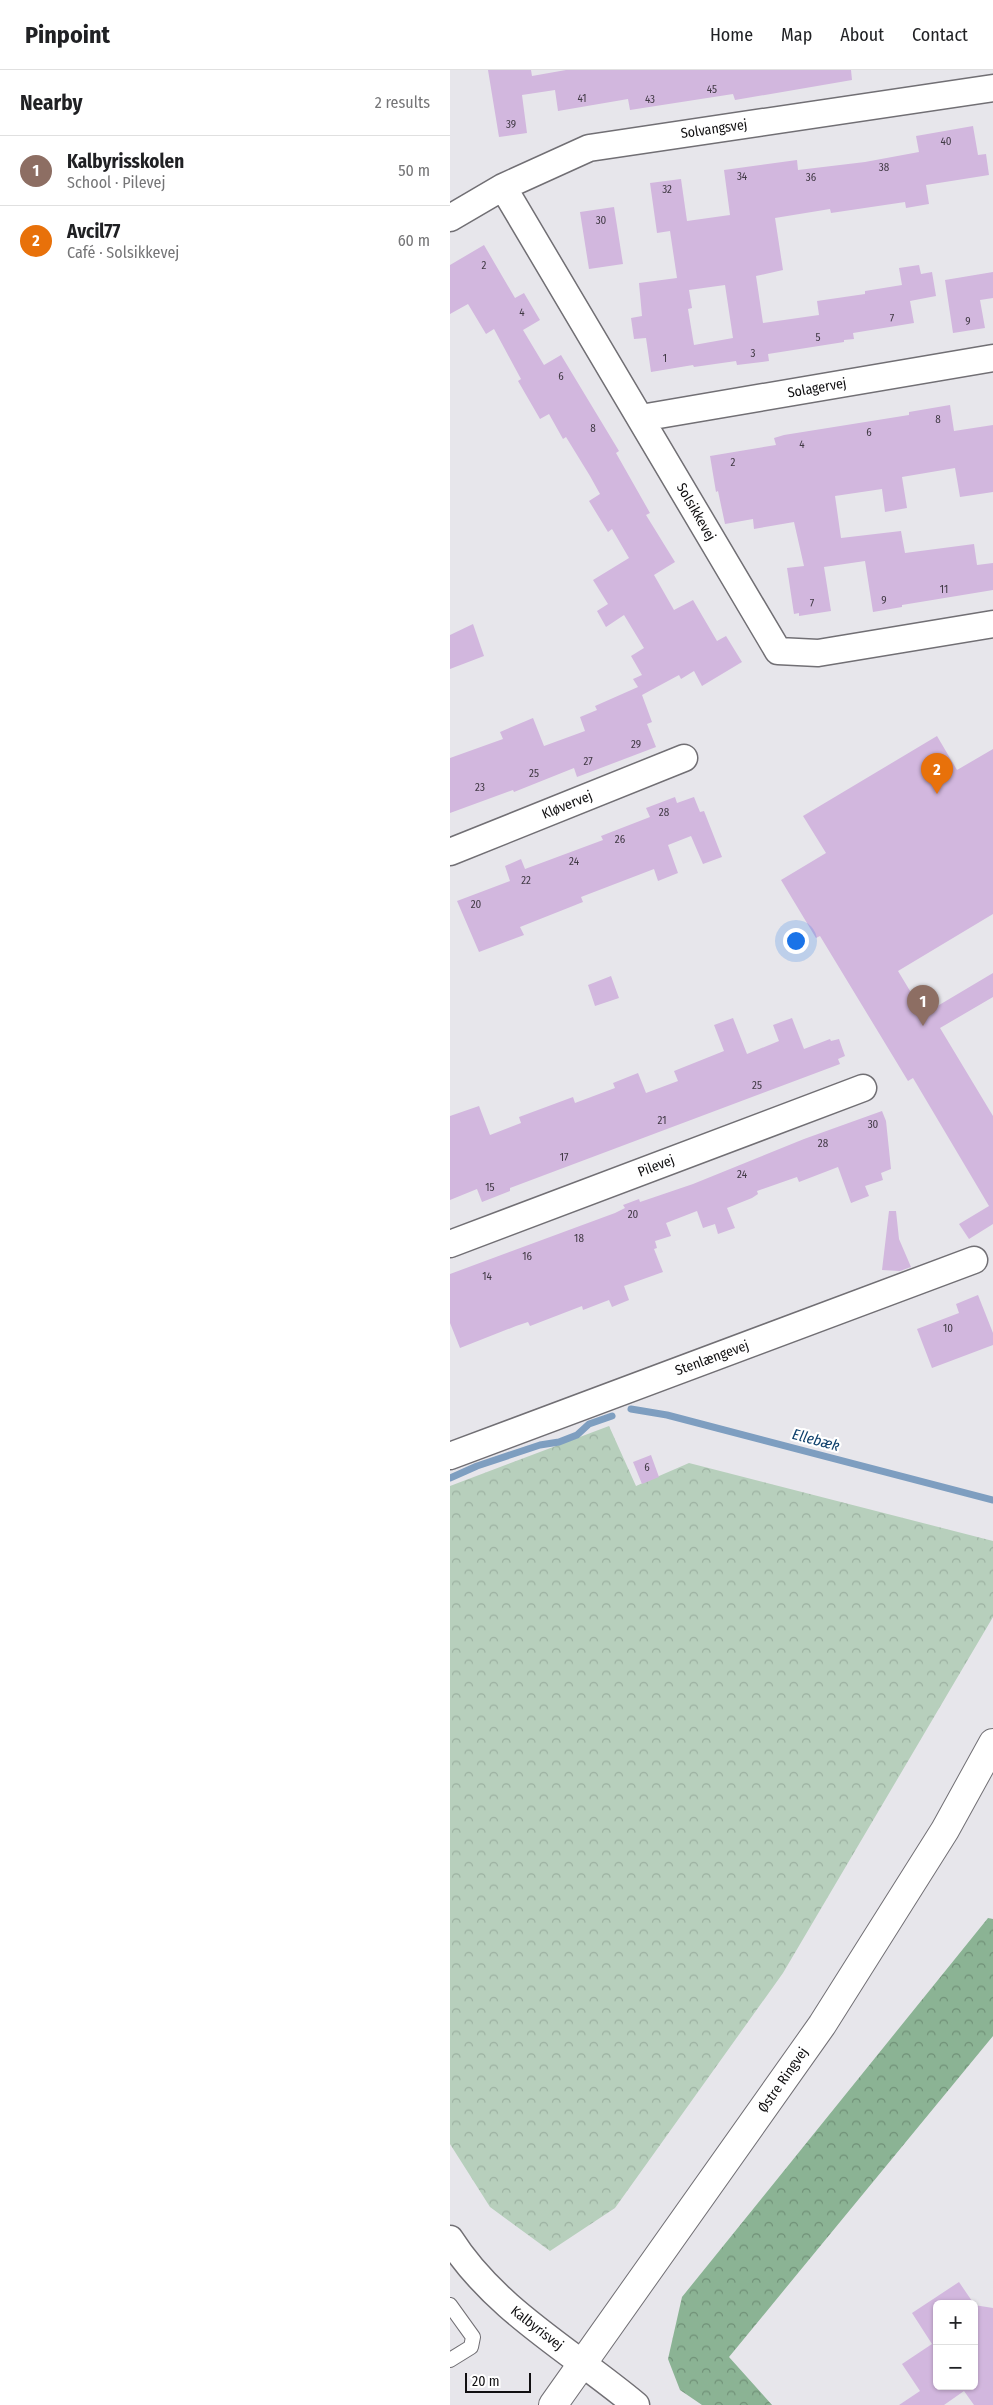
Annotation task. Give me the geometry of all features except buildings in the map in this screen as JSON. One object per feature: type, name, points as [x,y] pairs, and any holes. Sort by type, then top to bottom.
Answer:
[{"type":"street","name":"Solvangsvej","points":[[450,218],[503,187],[589,148],[993,88]]},
{"type":"street","name":"Solsikkevej","points":[[503,187],[778,651],[818,653],[993,624]]},
{"type":"street","name":"Solagervej","points":[[641,418],[993,358]]},
{"type":"street","name":"Kløvervej","points":[[450,852],[684,758]]},
{"type":"street","name":"Pilevej","points":[[450,1244],[863,1088]]},
{"type":"street","name":"Stenlængevej","points":[[450,1456],[974,1260]]},
{"type":"street","name":"Østre Ringvej","points":[[554,2405],[822,2025],[945,1830],[993,1743]]},
{"type":"street","name":"Kalbyrisvej","points":[[452,2247],[487,2286],[516,2312],[636,2405]]},
{"type":"lane","points":[[450,2305],[473,2337],[471,2347],[450,2360]]},
{"type":"green space","points":[[609,1426],[636,1486],[689,1463],[993,1541],[993,1617],[783,1973],[615,2208],[550,2251],[490,2207],[450,2144],[450,1486]]},
{"type":"green space","points":[[988,1918],[993,1919],[993,2036],[729,2357],[772,2405],[702,2405],[680,2390],[668,2359],[682,2297]]},
{"type":"waterway","name":"Ellebæk","points":[[631,1409],[667,1415],[993,1500]]},
{"type":"waterway","name":"Ellebæk","points":[[450,1478],[477,1466],[540,1445],[559,1442],[577,1435],[589,1424],[612,1416]]},
{"type":"place","name":"Avcil77","points":[[937,794]]},
{"type":"place","name":"Kalbyrisskolen","points":[[923,1026]]}]
